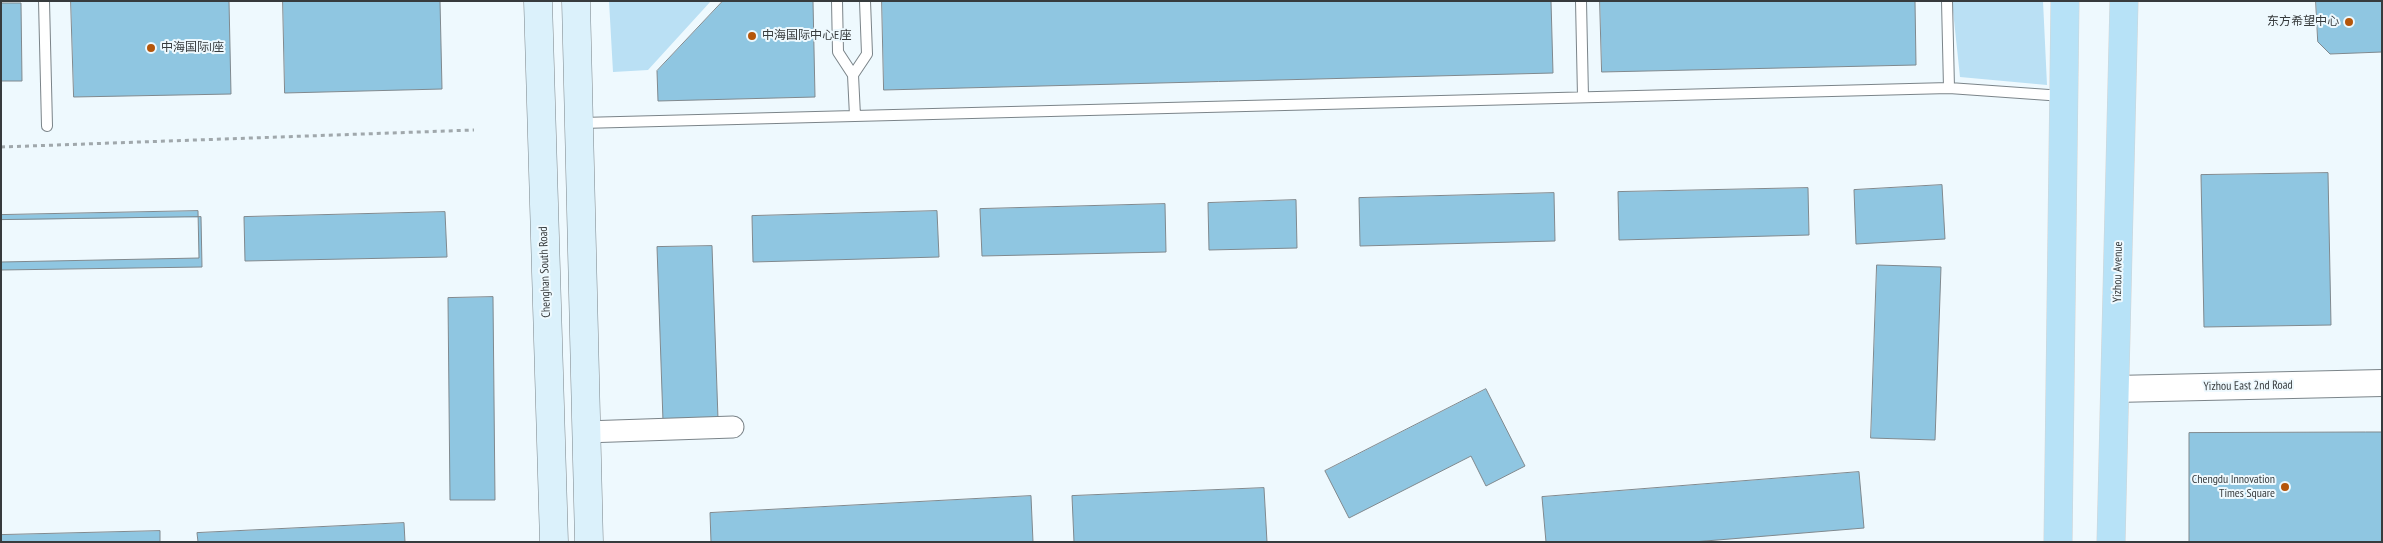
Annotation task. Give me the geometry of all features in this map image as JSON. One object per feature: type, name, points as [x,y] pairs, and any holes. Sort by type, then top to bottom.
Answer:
[{"type":"main road","name":"Chenghan South Road","points":[[538,1],[554,542]]},
{"type":"main road","points":[[576,1],[589,542]]},
{"type":"main road","points":[[2058,542],[2065,1]]},
{"type":"main road","name":"Yizhou Avenue","points":[[2111,542],[2124,1]]},
{"type":"street","name":"Yizhou East 2nd Road","points":[[2115,390],[2382,383]]},
{"type":"street","points":[[585,432],[733,426]]},
{"type":"lane","points":[[44,1],[47,126]]},
{"type":"lane","points":[[837,1],[838,52],[853,75],[856,116]]},
{"type":"lane","points":[[853,75],[867,54],[865,1]]},
{"type":"lane","points":[[1581,1],[1584,97]]},
{"type":"lane","points":[[1948,1],[1949,88]]},
{"type":"lane","points":[[578,123],[1949,88],[2064,96]]},
{"type":"path","points":[[1,147],[474,130]]},
{"type":"shaded area","points":[[609,1],[711,1],[648,70],[613,72]]},
{"type":"shaded area","points":[[1952,1],[2043,1],[2047,85],[1960,77]]},
{"type":"building","name":"中海国际I座","points":[[71,1],[229,1],[231,94],[74,97]]},
{"type":"building","points":[[283,1],[440,1],[442,89],[285,93]]},
{"type":"building","name":"中海国际中心E座","points":[[723,1],[813,1],[815,97],[658,101],[657,71]]},
{"type":"building","points":[[882,1],[1551,1],[1553,73],[884,90]]},
{"type":"building","points":[[1600,1],[1915,1],[1916,65],[1602,72]]},
{"type":"building","name":"东方希望中心","points":[[2316,1],[2382,1],[2382,52],[2330,54],[2318,42]]},
{"type":"building","points":[[1,3],[21,3],[22,81],[1,81]]},
{"type":"building","points":[[2328,173],[2331,325],[2204,327],[2201,175]]},
{"type":"building","points":[[1942,185],[1945,239],[1856,244],[1854,190]]},
{"type":"building","points":[[1808,188],[1809,235],[1619,240],[1618,192]]},
{"type":"building","points":[[1554,193],[1555,241],[1360,246],[1359,198]]},
{"type":"building","points":[[1296,200],[1297,248],[1209,250],[1208,203]]},
{"type":"building","points":[[1165,204],[1166,252],[982,256],[980,209]]},
{"type":"building","points":[[198,211],[199,258],[1,262],[1,215]]},
{"type":"building","points":[[937,211],[939,257],[753,262],[752,216]]},
{"type":"building","points":[[445,212],[447,257],[245,261],[244,217]]},
{"type":"building","points":[[201,217],[202,267],[1,270],[1,220]]},
{"type":"building","points":[[712,246],[718,419],[663,421],[657,247]]},
{"type":"building","points":[[1877,265],[1941,267],[1935,440],[1871,438]]},
{"type":"building","points":[[493,297],[495,500],[450,500],[448,298]]},
{"type":"building","points":[[1486,389],[1525,466],[1486,486],[1471,456],[1349,518],[1325,471]]},
{"type":"building","name":"Chengdu Innovation Times Square","points":[[2382,432],[2382,542],[2189,542],[2189,433]]},
{"type":"building","points":[[1859,472],[1864,528],[1693,542],[1546,542],[1542,497]]},
{"type":"building","points":[[1264,488],[1267,542],[1074,542],[1072,496]]},
{"type":"building","points":[[1031,496],[1033,542],[711,542],[710,513]]},
{"type":"building","points":[[404,523],[405,542],[198,542],[197,533]]},
{"type":"building","points":[[160,531],[160,542],[1,542],[1,535]]},
{"type":"place","name":"东方希望中心","points":[[2349,22]]},
{"type":"place","name":"中海国际中心E座","points":[[752,36]]},
{"type":"place","name":"中海国际I座","points":[[151,48]]},
{"type":"place","name":"Chengdu Innovation Times Square","points":[[2285,487]]}]
